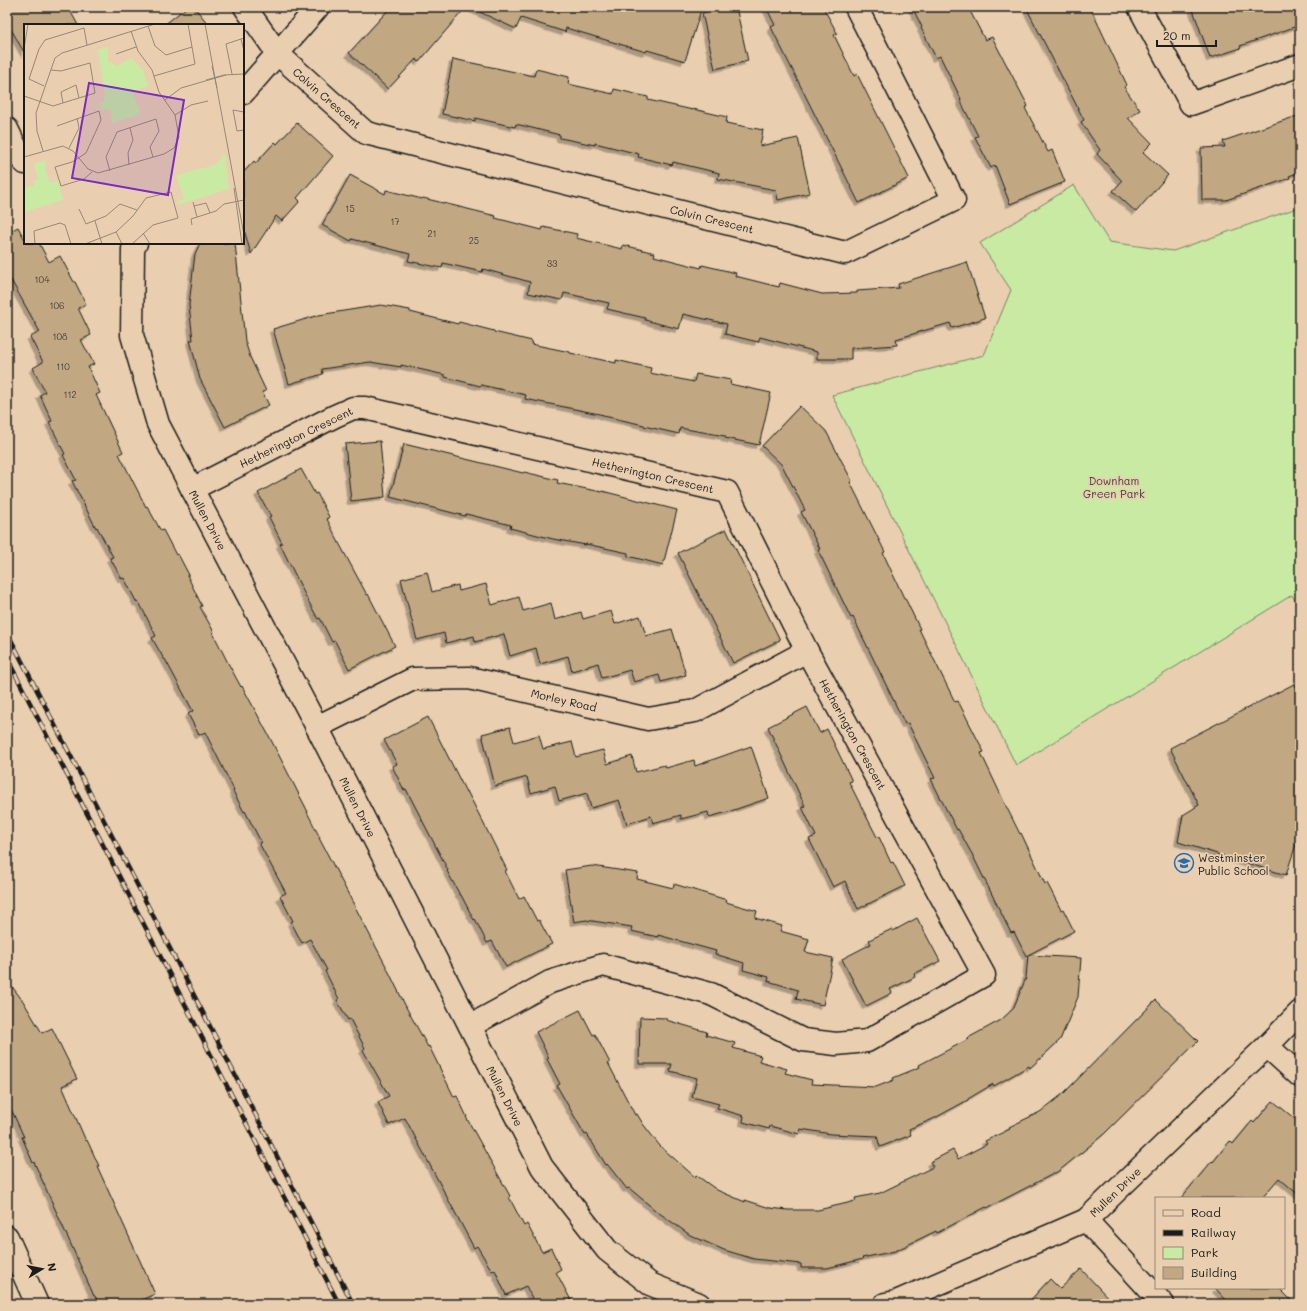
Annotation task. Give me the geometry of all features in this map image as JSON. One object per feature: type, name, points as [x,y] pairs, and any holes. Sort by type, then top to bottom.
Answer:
[{"type":"street","points":[[244,7],[278,54]]},
{"type":"street","points":[[244,92],[318,7]]},
{"type":"street","name":"Colvin Crescent","points":[[278,54],[366,133],[845,253],[954,200],[856,7]]},
{"type":"street","points":[[1139,7],[1190,104],[1300,65]]},
{"type":"street","points":[[7,129],[24,162]]},
{"type":"street","name":"Mullen Drive","points":[[131,245],[132,335],[158,424],[317,727],[542,1167],[607,1250],[650,1284],[699,1304]]},
{"type":"street","name":"Hetherington Crescent","points":[[192,489],[335,416],[353,408],[365,408],[727,492],[807,651],[984,975],[867,1041],[852,1043],[836,1044],[803,1040],[711,994],[602,965],[550,982],[470,1026]]},
{"type":"street","name":"Morley Road","points":[[317,727],[413,679],[469,678],[648,719],[695,711],[807,651]]},
{"type":"street","name":"Mullen Drive","points":[[885,1304],[896,1302],[1086,1220],[1267,1046],[1300,1012]]},
{"type":"street","points":[[1267,1046],[1300,1076]]},
{"type":"street","points":[[1086,1220],[1163,1304]]},
{"type":"street","points":[[7,1236],[37,1304]]},
{"type":"green space","name":"Downham Green Park","points":[[1074,185],[1109,242],[1173,251],[1300,207],[1300,609],[1292,595],[1016,765],[832,395],[984,355],[1011,290],[980,243]]},
{"type":"building","points":[[7,7],[68,7],[77,24],[24,24],[24,52],[7,22]]},
{"type":"building","points":[[187,7],[194,7],[208,24],[165,24]]},
{"type":"building","points":[[391,7],[466,7],[419,62],[416,59],[388,89],[349,53]]},
{"type":"building","points":[[469,7],[702,7],[685,61],[647,50],[646,52],[566,28],[565,32],[521,18],[516,29]]},
{"type":"building","points":[[727,7],[736,7],[748,61],[715,69],[702,13]]},
{"type":"building","points":[[766,7],[823,7],[837,33],[834,35],[854,76],[857,74],[909,178],[859,203],[771,27],[775,25]]},
{"type":"building","points":[[912,7],[968,7],[985,40],[992,37],[1028,106],[1025,108],[1048,152],[1052,150],[1065,182],[1010,204],[995,165],[991,168],[975,137],[978,136],[940,56],[936,58]]},
{"type":"building","points":[[1026,7],[1090,7],[1127,85],[1124,87],[1140,110],[1128,118],[1152,143],[1143,152],[1168,175],[1136,212],[1113,191],[1122,181],[1097,154],[1100,150],[1081,122],[1084,120]]},
{"type":"building","points":[[1192,7],[1300,7],[1300,25],[1240,46],[1241,48],[1210,58]]},
{"type":"building","points":[[453,59],[534,76],[536,69],[569,77],[568,84],[613,94],[614,89],[648,97],[648,100],[727,117],[726,123],[763,130],[760,146],[798,138],[810,193],[778,200],[776,190],[718,179],[719,173],[673,162],[672,165],[638,157],[639,154],[595,143],[595,145],[560,138],[560,135],[516,124],[515,127],[475,118],[475,121],[442,114]]},
{"type":"building","points":[[1300,115],[1300,172],[1289,176],[1290,178],[1226,200],[1202,200],[1201,148],[1225,147],[1223,141]]},
{"type":"building","points":[[297,123],[333,156],[297,198],[300,201],[282,221],[276,216],[251,254],[244,230],[244,172],[254,161],[256,163],[275,142],[277,144]]},
{"type":"building","points":[[350,175],[385,194],[386,190],[423,198],[496,216],[495,218],[542,230],[543,227],[577,234],[576,238],[622,249],[623,245],[655,253],[654,256],[701,268],[702,265],[736,273],[735,276],[779,287],[780,283],[822,294],[857,293],[857,291],[899,288],[898,284],[967,262],[985,318],[952,328],[950,323],[896,339],[897,345],[851,348],[851,359],[817,359],[817,352],[760,337],[758,342],[725,334],[727,324],[683,314],[679,329],[645,320],[645,318],[607,309],[609,303],[564,293],[562,300],[528,293],[530,282],[483,269],[482,272],[443,263],[442,268],[408,261],[410,254],[352,239],[351,241],[322,225]]},
{"type":"building","points":[[18,227],[24,238],[24,244],[40,244],[49,262],[60,256],[75,282],[86,304],[78,308],[91,335],[81,340],[94,364],[88,367],[100,393],[96,395],[123,452],[119,454],[146,507],[147,506],[161,531],[163,530],[176,555],[178,554],[189,575],[187,575],[202,606],[200,607],[214,632],[213,633],[228,663],[269,736],[308,812],[319,838],[407,1009],[428,1047],[429,1046],[454,1097],[457,1096],[466,1117],[510,1196],[509,1197],[524,1226],[527,1224],[542,1252],[551,1248],[561,1269],[556,1272],[573,1304],[535,1304],[526,1286],[506,1295],[495,1270],[492,1271],[477,1246],[474,1248],[405,1118],[389,1125],[378,1102],[389,1096],[363,1050],[365,1048],[350,1019],[348,1020],[337,1000],[339,999],[325,971],[327,970],[310,939],[302,943],[291,922],[293,921],[280,896],[286,893],[259,843],[261,842],[233,791],[234,790],[205,732],[199,735],[188,714],[193,711],[152,638],[156,636],[139,602],[137,603],[124,578],[122,579],[110,558],[113,557],[72,481],[76,480],[63,455],[65,454],[49,422],[52,421],[40,395],[45,392],[33,368],[43,362],[30,337],[40,332],[11,280],[7,282],[7,233]]},
{"type":"building","points":[[200,244],[235,244],[245,341],[250,357],[266,391],[262,392],[269,405],[225,427],[200,379],[190,340],[193,340],[189,305],[195,254]]},
{"type":"building","points":[[381,305],[410,310],[410,312],[458,324],[459,322],[494,331],[532,341],[531,344],[616,363],[616,360],[651,368],[650,373],[694,382],[696,374],[731,380],[730,384],[771,393],[759,445],[725,438],[725,436],[680,428],[679,434],[604,415],[525,399],[526,395],[480,386],[445,377],[445,375],[401,365],[401,367],[370,362],[322,369],[323,374],[289,384],[273,329],[319,315]]},
{"type":"building","points":[[800,406],[826,431],[852,481],[850,482],[885,552],[883,553],[919,629],[955,702],[958,701],[984,752],[981,753],[1006,806],[1020,834],[1021,833],[1045,884],[1047,883],[1074,931],[1026,956],[1014,932],[1011,933],[972,854],[958,829],[957,830],[931,779],[935,778],[908,723],[905,724],[853,617],[851,618],[818,550],[820,549],[801,512],[805,510],[782,465],[762,446]]},
{"type":"building","points":[[380,441],[385,497],[351,501],[345,444]]},
{"type":"building","points":[[404,444],[558,480],[557,483],[602,491],[677,510],[663,565],[628,556],[628,553],[553,539],[510,528],[511,525],[466,514],[465,516],[390,497]]},
{"type":"building","points":[[301,469],[315,494],[317,493],[329,517],[327,519],[339,543],[395,646],[349,669],[335,641],[332,642],[320,618],[318,619],[305,595],[280,544],[282,543],[269,517],[271,516],[258,493]]},
{"type":"building","points":[[726,529],[780,640],[733,663],[678,553]]},
{"type":"building","points":[[427,572],[432,592],[458,585],[459,591],[486,584],[492,605],[519,597],[523,611],[551,603],[555,620],[581,612],[583,619],[611,611],[615,624],[640,616],[646,636],[672,629],[686,675],[661,682],[659,675],[634,682],[630,670],[602,678],[598,663],[572,671],[568,656],[540,664],[536,648],[510,656],[504,634],[475,642],[474,636],[446,643],[444,633],[417,640],[401,579]]},
{"type":"building","points":[[1294,684],[1300,695],[1300,832],[1286,875],[1178,842],[1183,815],[1199,805],[1170,748]]},
{"type":"building","points":[[807,707],[820,733],[827,729],[852,781],[849,782],[877,837],[879,837],[891,863],[893,862],[905,886],[858,909],[845,881],[833,887],[809,839],[816,836],[802,807],[805,806],[768,727]]},
{"type":"building","points":[[428,717],[507,870],[505,871],[519,899],[524,896],[537,921],[539,920],[552,944],[506,967],[492,941],[487,943],[447,871],[448,870],[406,789],[404,790],[392,766],[397,764],[384,740]]},
{"type":"building","points":[[510,727],[514,742],[539,735],[543,749],[572,742],[576,757],[603,750],[607,764],[632,756],[636,772],[665,765],[666,768],[694,760],[695,766],[751,746],[769,798],[709,817],[708,812],[681,819],[681,815],[653,823],[651,816],[627,824],[619,800],[591,808],[587,793],[559,801],[555,786],[531,793],[527,777],[495,786],[482,734]]},
{"type":"building","points":[[592,866],[638,873],[637,879],[673,888],[674,884],[727,900],[726,902],[757,911],[755,918],[782,926],[780,931],[809,939],[805,952],[833,958],[823,1005],[796,999],[798,990],[768,981],[769,977],[743,970],[744,963],[715,954],[716,951],[658,935],[658,937],[631,931],[632,927],[586,920],[574,922],[565,870]]},
{"type":"building","points":[[917,918],[940,961],[914,974],[915,977],[890,989],[892,993],[866,1006],[842,959],[871,944],[869,940],[892,929],[893,931]]},
{"type":"building","points":[[1028,955],[1081,958],[1078,997],[1060,1040],[1030,1068],[1029,1066],[994,1086],[993,1084],[968,1100],[933,1119],[909,1129],[911,1135],[880,1147],[877,1136],[831,1134],[801,1129],[799,1134],[770,1126],[769,1129],[743,1122],[744,1116],[717,1108],[719,1104],[692,1097],[697,1078],[670,1071],[672,1064],[639,1064],[640,1017],[666,1018],[666,1020],[707,1032],[706,1035],[735,1043],[733,1048],[761,1056],[759,1061],[787,1069],[785,1073],[812,1080],[811,1084],[876,1087],[920,1067],[919,1065],[969,1039],[968,1038],[1001,1020],[1013,1009],[1026,978]]},
{"type":"building","points":[[7,980],[23,1001],[42,1033],[52,1028],[77,1079],[62,1086],[155,1294],[132,1304],[99,1304],[94,1296],[34,1162],[33,1163],[22,1137],[24,1137],[11,1109],[7,1111]]},
{"type":"building","points":[[1156,1000],[1198,1041],[1104,1134],[1059,1171],[937,1233],[936,1231],[895,1251],[862,1258],[863,1259],[827,1268],[801,1268],[801,1264],[754,1259],[724,1250],[690,1235],[655,1210],[629,1188],[627,1189],[607,1164],[606,1165],[587,1134],[585,1135],[557,1086],[560,1084],[547,1059],[549,1058],[536,1032],[580,1010],[593,1035],[595,1034],[635,1115],[637,1114],[660,1146],[695,1177],[696,1175],[717,1190],[745,1202],[745,1200],[770,1208],[788,1210],[818,1210],[856,1201],[855,1198],[880,1193],[933,1167],[930,1162],[953,1150],[958,1159],[987,1144],[985,1141],[1010,1129],[1009,1127],[1040,1112],[1064,1093]]},
{"type":"building","points":[[1273,1101],[1300,1123],[1300,1196],[1279,1178],[1263,1197],[1182,1197],[1230,1141],[1233,1144],[1252,1121],[1254,1123]]},
{"type":"building","points":[[1081,1269],[1114,1304],[1027,1304],[1050,1279],[1060,1289]]},
{"type":"building","points":[[1216,1289],[1280,1289],[1295,1304],[1230,1304]]},
{"type":"railway","points":[[7,632],[353,1304]]},
{"type":"railway","points":[[7,658],[339,1304]]},
{"type":"place","name":"Westminster Public School","points":[[1184,863]]}]
